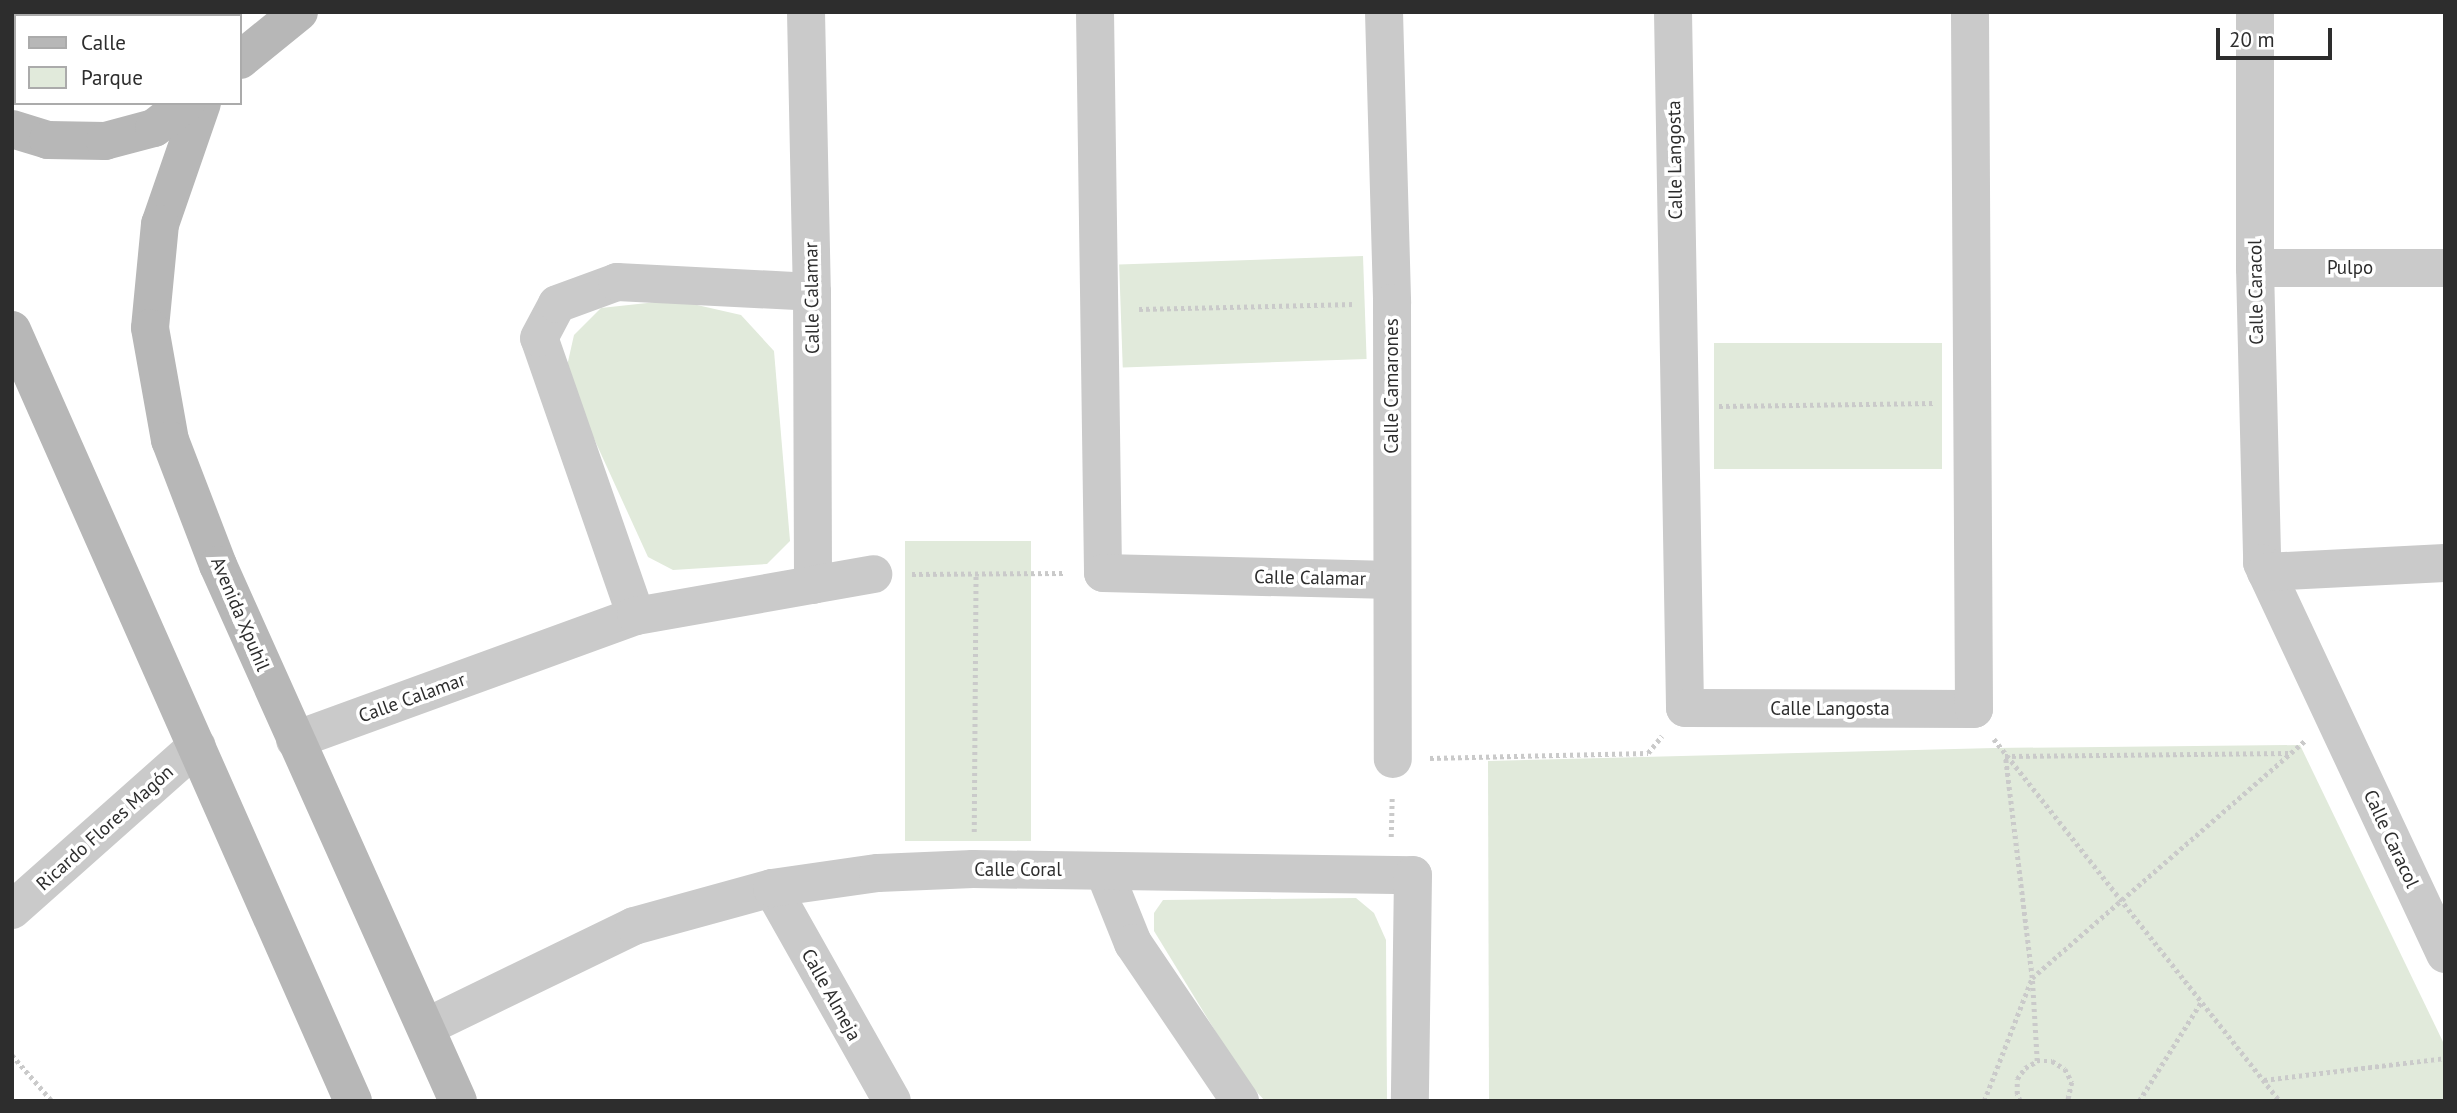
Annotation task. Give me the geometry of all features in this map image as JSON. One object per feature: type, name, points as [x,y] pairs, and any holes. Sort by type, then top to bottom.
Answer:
[{"type":"street","points":[[242,58],[299,12]]},
{"type":"street","name":"Calle Calamar","points":[[806,12],[813,292],[813,585]]},
{"type":"street","points":[[1095,12],[1103,573]]},
{"type":"street","name":"Calle Camarones","points":[[1384,12],[1392,303],[1393,759]]},
{"type":"street","name":"Calle Langosta","points":[[1673,12],[1685,708],[1974,709]]},
{"type":"street","points":[[1970,12],[1974,709]]},
{"type":"street","name":"Calle Caracol","points":[[2255,12],[2255,268],[2262,563],[2445,954]]},
{"type":"street","points":[[12,129],[48,139],[105,141],[154,128],[183,105]]},
{"type":"street","name":"Avenida Xpuhil","points":[[201,105],[160,224],[150,328],[170,440],[218,565],[458,1101]]},
{"type":"street","name":"Pulpo","points":[[2255,268],[2445,268]]},
{"type":"street","points":[[636,616],[539,338],[557,304],[617,282],[813,292]]},
{"type":"street","points":[[12,330],[353,1101]]},
{"type":"street","points":[[2266,572],[2445,563]]},
{"type":"street","name":"Calle Calamar","points":[[1103,573],[1392,579]]},
{"type":"street","name":"Calle Calamar","points":[[295,740],[636,616],[873,574]]},
{"type":"street","name":"Ricardo Flores Magón","points":[[12,910],[197,746]]},
{"type":"street","name":"Calle Coral","points":[[426,1027],[634,926],[772,888],[878,873],[973,869],[1413,875],[1410,1101]]},
{"type":"street","points":[[1104,871],[1133,943],[1240,1101]]},
{"type":"street","name":"Calle Almeja","points":[[772,888],[892,1101]]},
{"type":"path","points":[[1100,310],[1392,303]]},
{"type":"path","points":[[1680,407],[1972,402]]},
{"type":"path","points":[[973,869],[976,573]]},
{"type":"path","points":[[873,574],[1103,573]]},
{"type":"path","points":[[1390,875],[1393,759],[1648,753],[1685,708]]},
{"type":"path","points":[[1974,709],[2005,756],[2280,1101]]},
{"type":"path","points":[[1984,1101],[2032,978],[2334,716]]},
{"type":"path","points":[[2005,756],[2292,753]]},
{"type":"path","points":[[2005,756],[2032,978],[2037,1061]]},
{"type":"path","points":[[2139,1101],[2201,1002]]},
{"type":"path","points":[[12,1055],[52,1101]]},
{"type":"path","points":[[2263,1080],[2445,1058]]},
{"type":"path","points":[[2020,1101],[2017,1079],[2025,1068],[2037,1061],[2052,1061],[2065,1069],[2072,1082],[2068,1101]]},
{"type":"green space","points":[[1363,256],[1367,359],[1123,367],[1119,265]]},
{"type":"green space","points":[[675,300],[741,315],[774,351],[790,541],[767,564],[673,570],[648,557],[565,375],[574,335],[601,308]]},
{"type":"green space","points":[[1714,343],[1942,343],[1942,469],[1714,469]]},
{"type":"green space","points":[[905,541],[1031,541],[1031,841],[905,841]]},
{"type":"green space","points":[[2300,745],[2445,1046],[2445,1101],[1489,1101],[1488,761],[1994,748]]},
{"type":"green space","points":[[1356,898],[1374,913],[1386,940],[1387,1101],[1265,1101],[1244,1078],[1154,931],[1154,913],[1163,900]]}]
